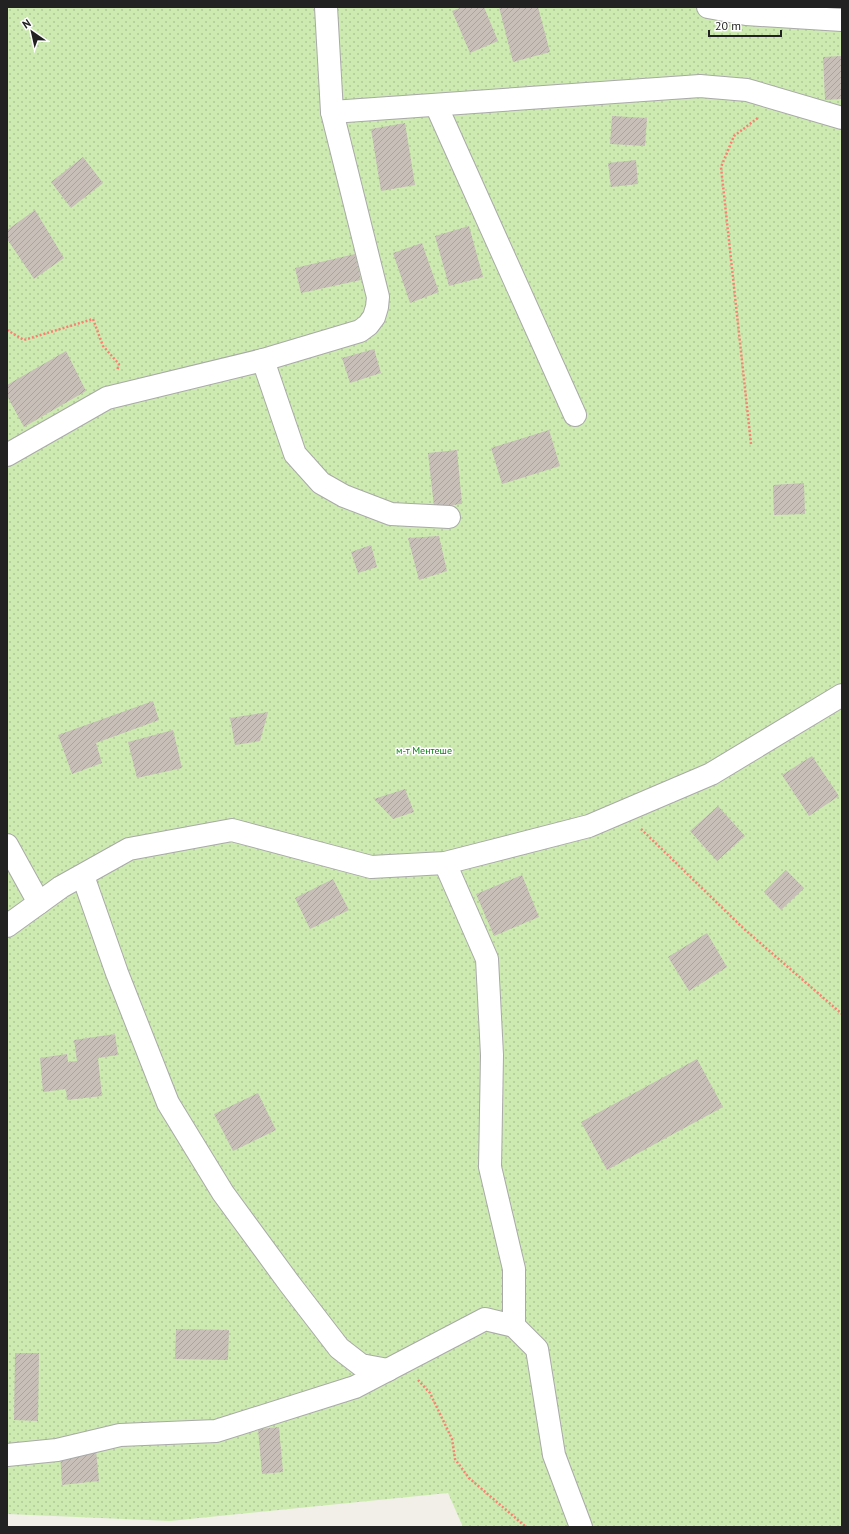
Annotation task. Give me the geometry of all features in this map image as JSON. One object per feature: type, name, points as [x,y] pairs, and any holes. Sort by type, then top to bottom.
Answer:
[{"type":"street","points":[[7,455],[107,398],[264,360],[360,331],[368,325],[374,317],[378,298],[332,112],[326,7]]},
{"type":"street","points":[[708,7],[746,14],[842,20]]},
{"type":"street","points":[[332,112],[700,86],[747,90],[842,118]]},
{"type":"street","points":[[436,105],[575,415]]},
{"type":"street","points":[[264,360],[295,454],[321,483],[344,496],[391,514],[449,517]]},
{"type":"street","points":[[7,926],[61,887],[83,876],[128,849],[232,830],[371,867],[445,863],[589,826],[622,810],[711,774],[842,695]]},
{"type":"street","points":[[7,845],[39,903]]},
{"type":"street","points":[[445,863],[487,959],[492,1055],[490,1167],[514,1269],[514,1326]]},
{"type":"street","points":[[83,876],[117,973],[168,1103],[223,1193],[339,1348],[361,1365],[395,1366]]},
{"type":"street","points":[[7,1455],[57,1450],[120,1435],[216,1431],[355,1387],[485,1319],[514,1326],[537,1349],[554,1455],[581,1527]]},
{"type":"path","points":[[751,444],[721,167],[734,136],[782,100]]},
{"type":"path","points":[[7,330],[24,340],[93,319],[103,346],[119,364],[107,398]]},
{"type":"path","points":[[622,810],[743,928],[842,1014]]},
{"type":"path","points":[[395,1366],[430,1393],[452,1439],[455,1459],[469,1478],[526,1527]]},
{"type":"green space","name":"м-т Ментeше","points":[[7,7],[842,7],[842,1527],[463,1527],[448,1493],[170,1521],[7,1514]]},
{"type":"building","points":[[462,7],[484,7],[498,41],[470,53],[452,11]]},
{"type":"building","points":[[499,7],[538,7],[550,52],[513,62]]},
{"type":"building","points":[[842,56],[842,99],[825,100],[823,57]]},
{"type":"building","points":[[612,116],[647,118],[645,146],[610,144]]},
{"type":"building","points":[[405,123],[415,185],[381,191],[371,129]]},
{"type":"building","points":[[83,157],[103,183],[71,208],[51,182]]},
{"type":"building","points":[[636,160],[638,184],[611,187],[608,163]]},
{"type":"building","points":[[35,210],[64,258],[34,279],[7,239],[7,230]]},
{"type":"building","points":[[469,226],[483,277],[449,286],[435,236]]},
{"type":"building","points":[[422,243],[439,292],[410,303],[393,253]]},
{"type":"building","points":[[355,254],[361,280],[301,293],[295,268]]},
{"type":"building","points":[[374,349],[381,373],[350,383],[342,358]]},
{"type":"building","points":[[66,351],[86,391],[24,427],[7,396],[7,385]]},
{"type":"building","points":[[549,430],[560,466],[502,484],[491,448]]},
{"type":"building","points":[[457,450],[462,504],[434,507],[428,453]]},
{"type":"building","points":[[804,483],[805,514],[774,515],[773,485]]},
{"type":"building","points":[[439,536],[447,571],[419,580],[408,538]]},
{"type":"building","points":[[371,545],[377,567],[358,573],[351,552]]},
{"type":"building","points":[[153,701],[159,720],[96,743],[102,763],[72,774],[58,735]]},
{"type":"building","points":[[268,712],[260,741],[235,745],[230,718]]},
{"type":"building","points":[[173,730],[182,768],[137,778],[128,742]]},
{"type":"building","points":[[812,756],[839,796],[809,816],[782,775]]},
{"type":"building","points":[[405,789],[414,812],[393,819],[374,799]]},
{"type":"building","points":[[718,806],[745,836],[717,861],[690,831]]},
{"type":"building","points":[[786,870],[804,888],[781,910],[764,892]]},
{"type":"building","points":[[522,875],[539,917],[494,936],[476,894]]},
{"type":"building","points":[[333,879],[349,910],[310,929],[295,898]]},
{"type":"building","points":[[707,933],[727,967],[689,991],[668,957]]},
{"type":"building","points":[[115,1034],[118,1055],[98,1058],[102,1096],[67,1100],[66,1089],[43,1092],[40,1058],[67,1054],[68,1062],[77,1061],[74,1040]]},
{"type":"building","points":[[697,1059],[723,1107],[607,1170],[581,1122]]},
{"type":"building","points":[[258,1093],[276,1130],[233,1151],[214,1114]]},
{"type":"building","points":[[176,1329],[229,1330],[228,1360],[175,1359]]},
{"type":"building","points":[[15,1353],[39,1353],[38,1421],[14,1420]]},
{"type":"building","points":[[279,1427],[283,1472],[262,1474],[258,1429]]},
{"type":"building","points":[[96,1450],[99,1481],[62,1485],[60,1453]]}]
